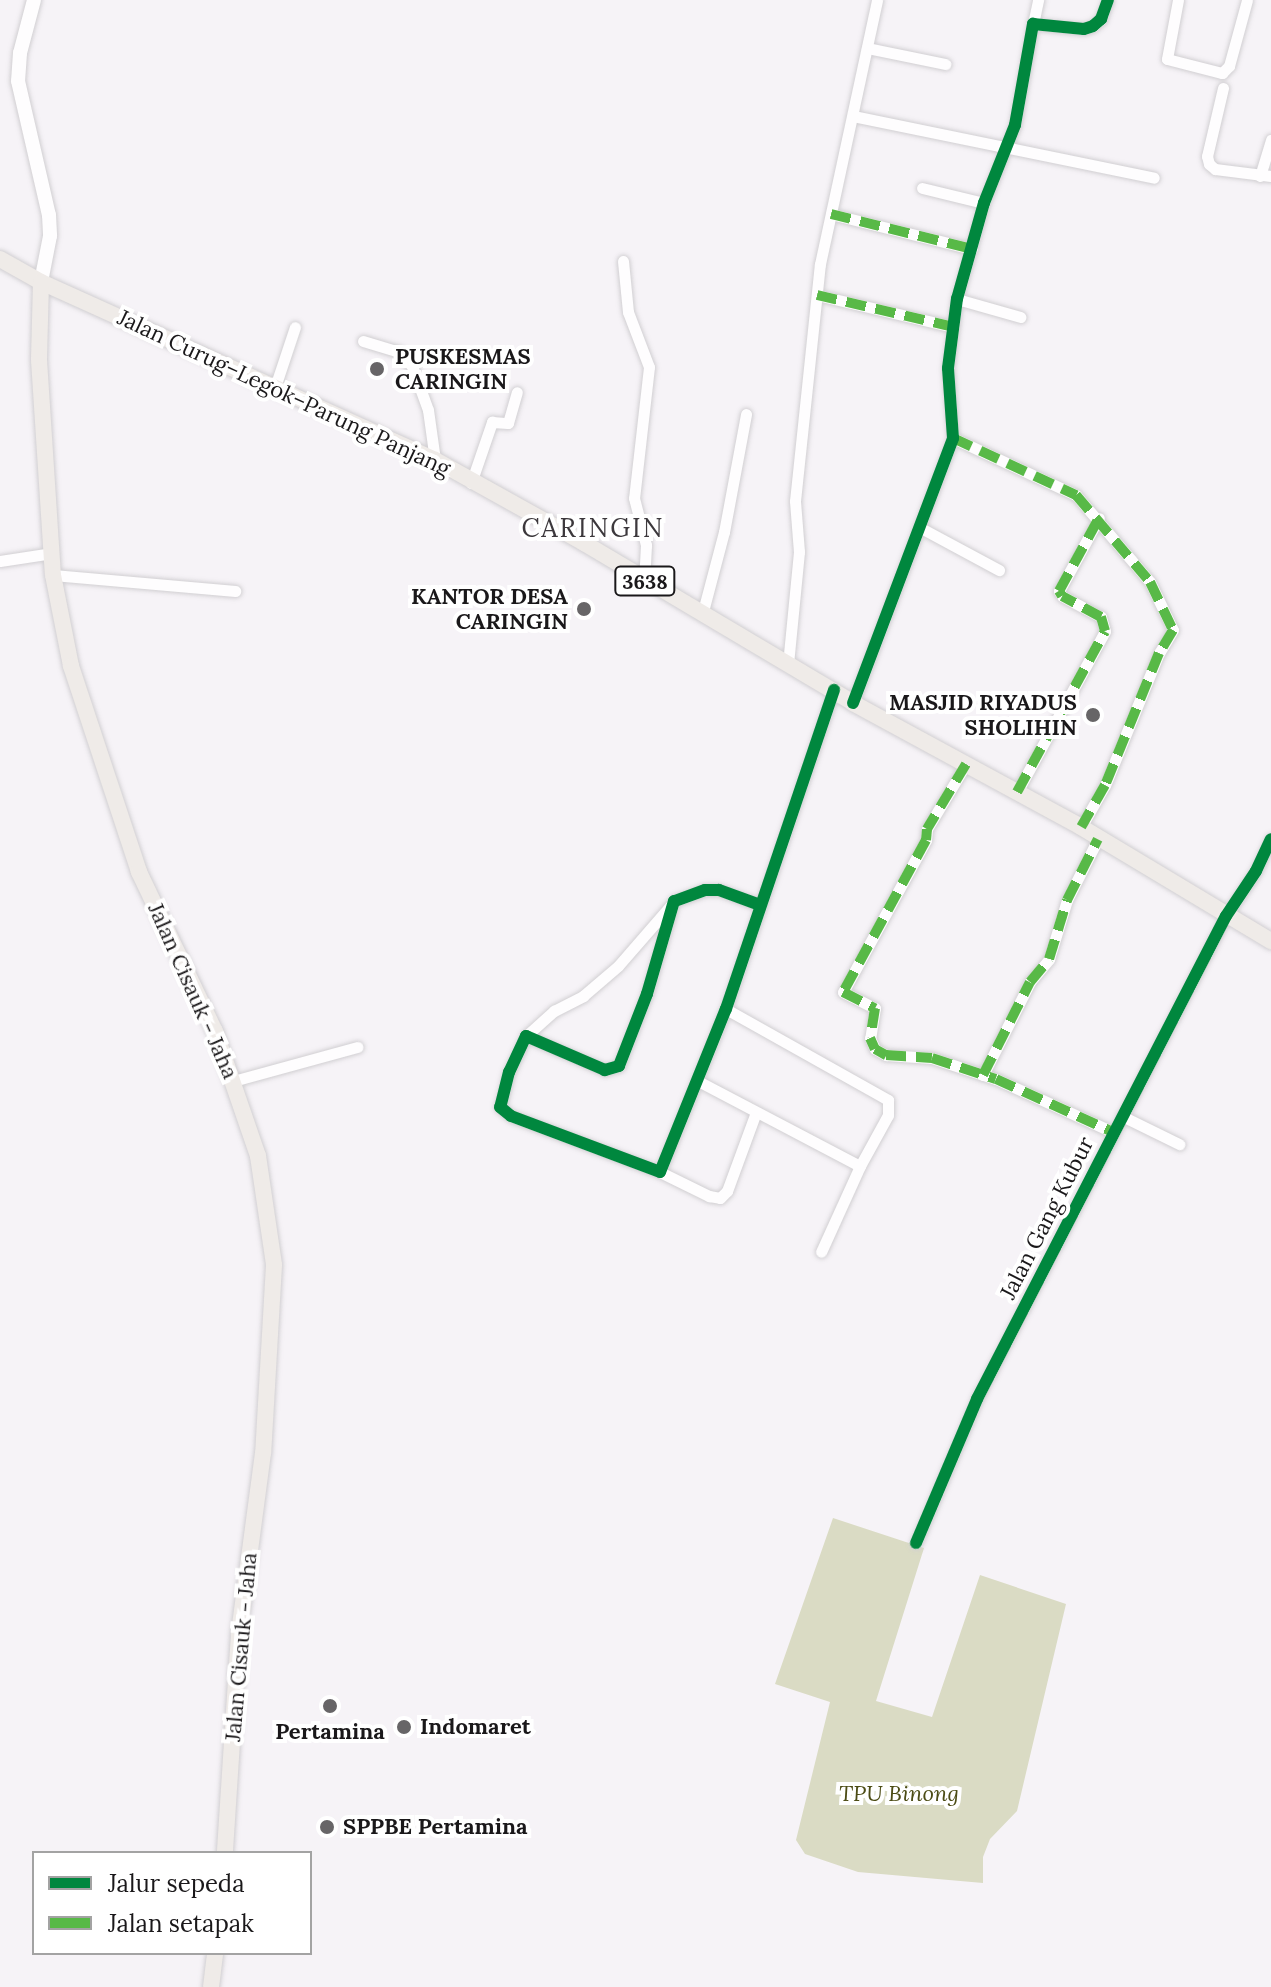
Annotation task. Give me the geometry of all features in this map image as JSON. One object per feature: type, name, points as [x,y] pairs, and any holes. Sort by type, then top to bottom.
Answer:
[{"type":"main road","name":"Jalan Curug–Legok–Parung Panjang","points":[[0,259],[41,282],[435,460],[471,483],[584,543],[853,703],[1081,827],[1271,941]]},
{"type":"main road","name":"Jalan Cisauk - Jaha","points":[[41,282],[39,360],[53,575],[71,666],[139,872],[215,1031],[233,1081],[264,1185],[274,1265],[274,1307],[263,1453],[239,1634],[225,1851]]},
{"type":"main road","points":[[211,1987],[215,1955]]},
{"type":"street","points":[[34,0],[20,53],[18,81],[49,215],[50,236],[41,282]]},
{"type":"street","points":[[788,664],[799,552],[795,501],[817,295],[831,214],[877,0]]},
{"type":"street","points":[[853,703],[953,438],[948,368],[957,299],[984,203],[1015,125],[1038,0]]},
{"type":"street","points":[[1033,24],[1084,29],[1101,19],[1108,0]]},
{"type":"street","points":[[1178,0],[1167,59],[1214,73],[1222,73],[1229,66],[1247,0]]},
{"type":"street","points":[[867,48],[945,64]]},
{"type":"street","points":[[1223,88],[1210,138],[1209,164],[1215,169],[1266,176],[1271,140]]},
{"type":"street","points":[[853,116],[1154,178]]},
{"type":"street","points":[[922,188],[984,203]]},
{"type":"street","points":[[831,214],[972,249]]},
{"type":"street","points":[[623,261],[628,312],[649,367],[634,498],[646,545],[644,581]]},
{"type":"street","points":[[817,295],[953,327]]},
{"type":"street","points":[[957,299],[1020,317]]},
{"type":"street","points":[[275,387],[295,327]]},
{"type":"street","points":[[363,341],[399,352],[412,366],[428,410],[435,460]]},
{"type":"street","points":[[471,483],[492,422],[509,422],[517,392]]},
{"type":"street","points":[[702,615],[724,532],[746,414]]},
{"type":"street","points":[[953,438],[1076,495],[1099,518],[1155,589],[1173,630],[1159,653],[1105,785],[1081,827]]},
{"type":"street","points":[[1017,792],[1105,631],[1101,617],[1062,596],[1059,591],[1099,518]]},
{"type":"street","points":[[919,527],[999,570]]},
{"type":"street","points":[[0,561],[52,553]]},
{"type":"street","points":[[53,575],[235,591]]},
{"type":"street","points":[[660,1172],[726,1009],[834,690]]},
{"type":"street","points":[[966,764],[927,829],[926,840],[843,992],[875,1008],[870,1038],[875,1049],[886,1055],[932,1058],[983,1075],[1037,1095],[1113,1132]]},
{"type":"street","points":[[983,1075],[1030,982],[1049,959],[1067,911],[1067,900],[1098,839]]},
{"type":"street","name":"Jalan Gang Kubur","points":[[916,1543],[977,1399],[1226,916],[1271,839]]},
{"type":"street","points":[[756,1112],[724,1195],[709,1196],[660,1172],[504,1112],[500,1107],[502,1092],[526,1036],[554,1011],[583,996],[618,966],[674,901],[705,890],[719,890],[760,905]]},
{"type":"street","points":[[526,1036],[605,1070],[617,1068],[647,994],[674,901]]},
{"type":"street","points":[[726,1009],[888,1100],[888,1115],[860,1166],[821,1252]]},
{"type":"street","points":[[233,1081],[357,1047]]},
{"type":"street","points":[[698,1081],[860,1166]]},
{"type":"street","points":[[1122,1116],[1179,1144]]},
{"type":"green space","name":"TPU Binong","points":[[833,1518],[924,1548],[876,1701],[932,1717],[980,1575],[1066,1604],[1017,1811],[990,1839],[983,1857],[983,1883],[858,1872],[805,1854],[796,1840],[830,1702],[775,1684]]},
{"type":"marked path","points":[[831,214],[972,249]]},
{"type":"marked path","points":[[817,295],[953,327]]},
{"type":"marked path","points":[[953,438],[1076,495],[1150,582],[1173,630],[1159,653],[1105,785],[1081,827]]},
{"type":"marked path","points":[[1017,792],[1105,631],[1101,617],[1062,596],[1059,591],[1099,518]]},
{"type":"marked path","points":[[966,764],[927,829],[926,840],[843,992],[875,1008],[870,1038],[875,1049],[886,1055],[932,1058],[996,1079],[1113,1132]]},
{"type":"marked path","points":[[983,1075],[1030,982],[1049,959],[1067,900],[1098,839]]},
{"type":"cycle path","points":[[853,703],[953,438],[948,368],[957,299],[984,203],[1015,125],[1033,24],[1084,29],[1101,19],[1108,0]]},
{"type":"cycle path","points":[[760,905],[719,890],[705,890],[674,901],[647,994],[619,1066],[605,1070],[526,1036],[509,1072],[500,1107],[511,1116],[660,1172],[726,1009],[834,690]]},
{"type":"cycle path","points":[[916,1543],[977,1399],[1226,916],[1256,871],[1271,839]]},
{"type":"place","name":"PUSKESMAS CARINGIN","points":[[377,369]]},
{"type":"place","name":"KANTOR DESA CARINGIN","points":[[584,609]]},
{"type":"place","name":"MASJID RIYADUS SHOLIHIN","points":[[1093,715]]},
{"type":"place","name":"Pertamina","points":[[330,1706]]},
{"type":"place","name":"Indomaret","points":[[404,1727]]},
{"type":"place","name":"SPPBE Pertamina","points":[[327,1827]]},
{"type":"district","name":"CARINGIN","points":[[593,528]]}]
